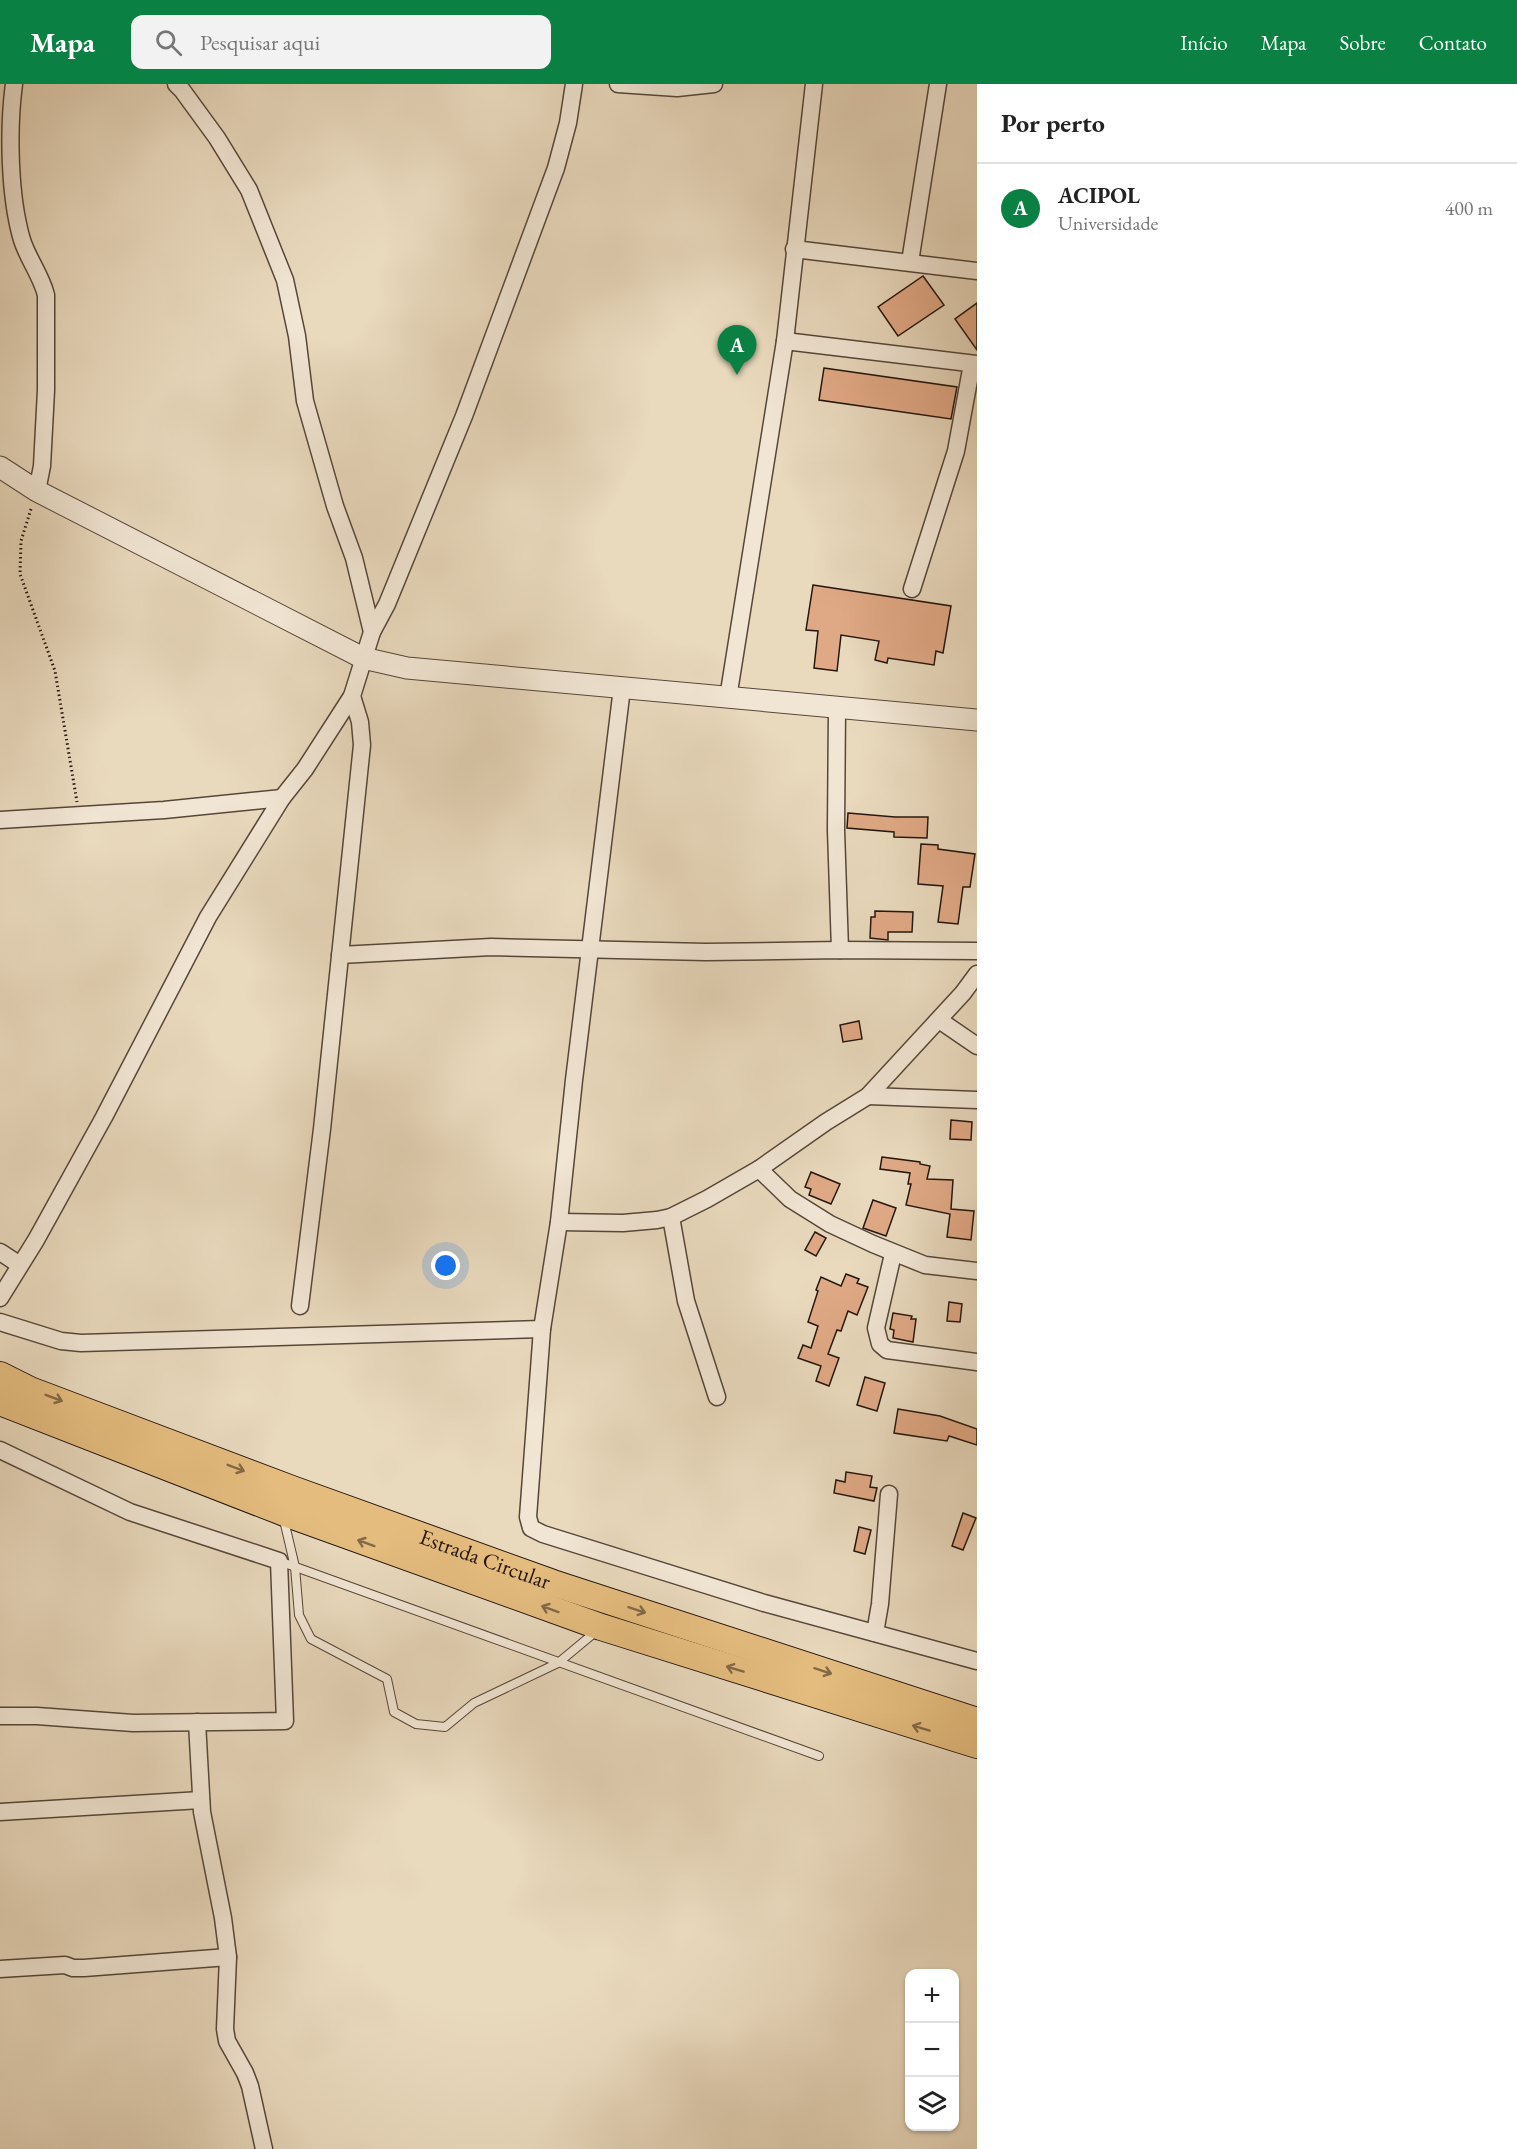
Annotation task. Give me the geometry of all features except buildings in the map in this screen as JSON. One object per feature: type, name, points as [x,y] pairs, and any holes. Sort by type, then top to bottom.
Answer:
[{"type":"main road","name":"Estrada Circular","points":[[0,1375],[30,1390],[292,1489],[553,1583],[977,1721]]},
{"type":"main road","name":"Estrada Circular","points":[[0,1402],[282,1512],[601,1627],[977,1745]]},
{"type":"street","points":[[14,84],[11,103],[12,182],[17,219],[22,242],[42,281],[46,295],[46,390],[42,466],[37,491]]},
{"type":"street","points":[[176,84],[217,138],[249,190],[285,280],[297,336],[305,401],[335,506],[354,558],[372,632]]},
{"type":"street","points":[[0,1298],[104,1117],[208,917],[282,798],[305,769],[352,696],[372,632],[387,604],[464,416],[556,168],[568,123],[574,84]]},
{"type":"street","points":[[618,84],[677,88],[714,84]]},
{"type":"street","points":[[728,698],[785,340],[814,84]]},
{"type":"street","points":[[910,262],[938,84]]},
{"type":"street","points":[[794,249],[977,271]]},
{"type":"street","points":[[785,340],[974,364],[956,451],[912,589]]},
{"type":"street","points":[[0,467],[37,491],[363,658],[407,668],[977,720]]},
{"type":"street","points":[[622,688],[559,1222],[542,1329],[528,1517],[531,1528],[543,1534],[764,1603],[977,1661]]},
{"type":"street","points":[[300,1306],[322,1129],[362,745],[360,722],[352,696]]},
{"type":"street","points":[[837,708],[836,830],[840,950]]},
{"type":"street","points":[[0,820],[164,810],[282,798]]},
{"type":"street","points":[[340,955],[490,947],[706,952],[977,951]]},
{"type":"street","points":[[559,1222],[623,1223],[671,1216],[759,1169],[825,1122],[868,1096],[939,1020],[977,974]]},
{"type":"street","points":[[939,1020],[977,1046]]},
{"type":"street","points":[[868,1096],[977,1100]]},
{"type":"street","points":[[759,1169],[790,1199],[830,1224],[893,1254],[925,1265],[977,1272]]},
{"type":"street","points":[[671,1216],[686,1301],[717,1396]]},
{"type":"street","points":[[0,1252],[20,1265]]},
{"type":"street","points":[[893,1254],[876,1328],[880,1344],[887,1350],[977,1362]]},
{"type":"street","points":[[0,1323],[61,1341],[81,1343],[542,1329]]},
{"type":"street","points":[[0,1450],[130,1512],[279,1561],[285,1721],[133,1723],[37,1716],[0,1716]]},
{"type":"street","points":[[875,1633],[880,1604],[889,1494]]},
{"type":"street","points":[[197,1722],[201,1800],[223,1918],[228,1958],[225,2029],[227,2041],[250,2086],[264,2149]]},
{"type":"street","points":[[0,1812],[201,1800]]},
{"type":"street","points":[[0,1969],[65,1965],[84,1968],[228,1958]]},
{"type":"lane","points":[[282,1512],[295,1567],[299,1615],[310,1639],[387,1678],[394,1712],[416,1724],[446,1727],[474,1703],[558,1663],[601,1627]]},
{"type":"lane","points":[[279,1561],[819,1756]]},
{"type":"path","points":[[37,491],[21,541],[20,574],[55,671],[79,816]]},
{"type":"place","name":"ACIPOL","points":[[737,375]]}]
